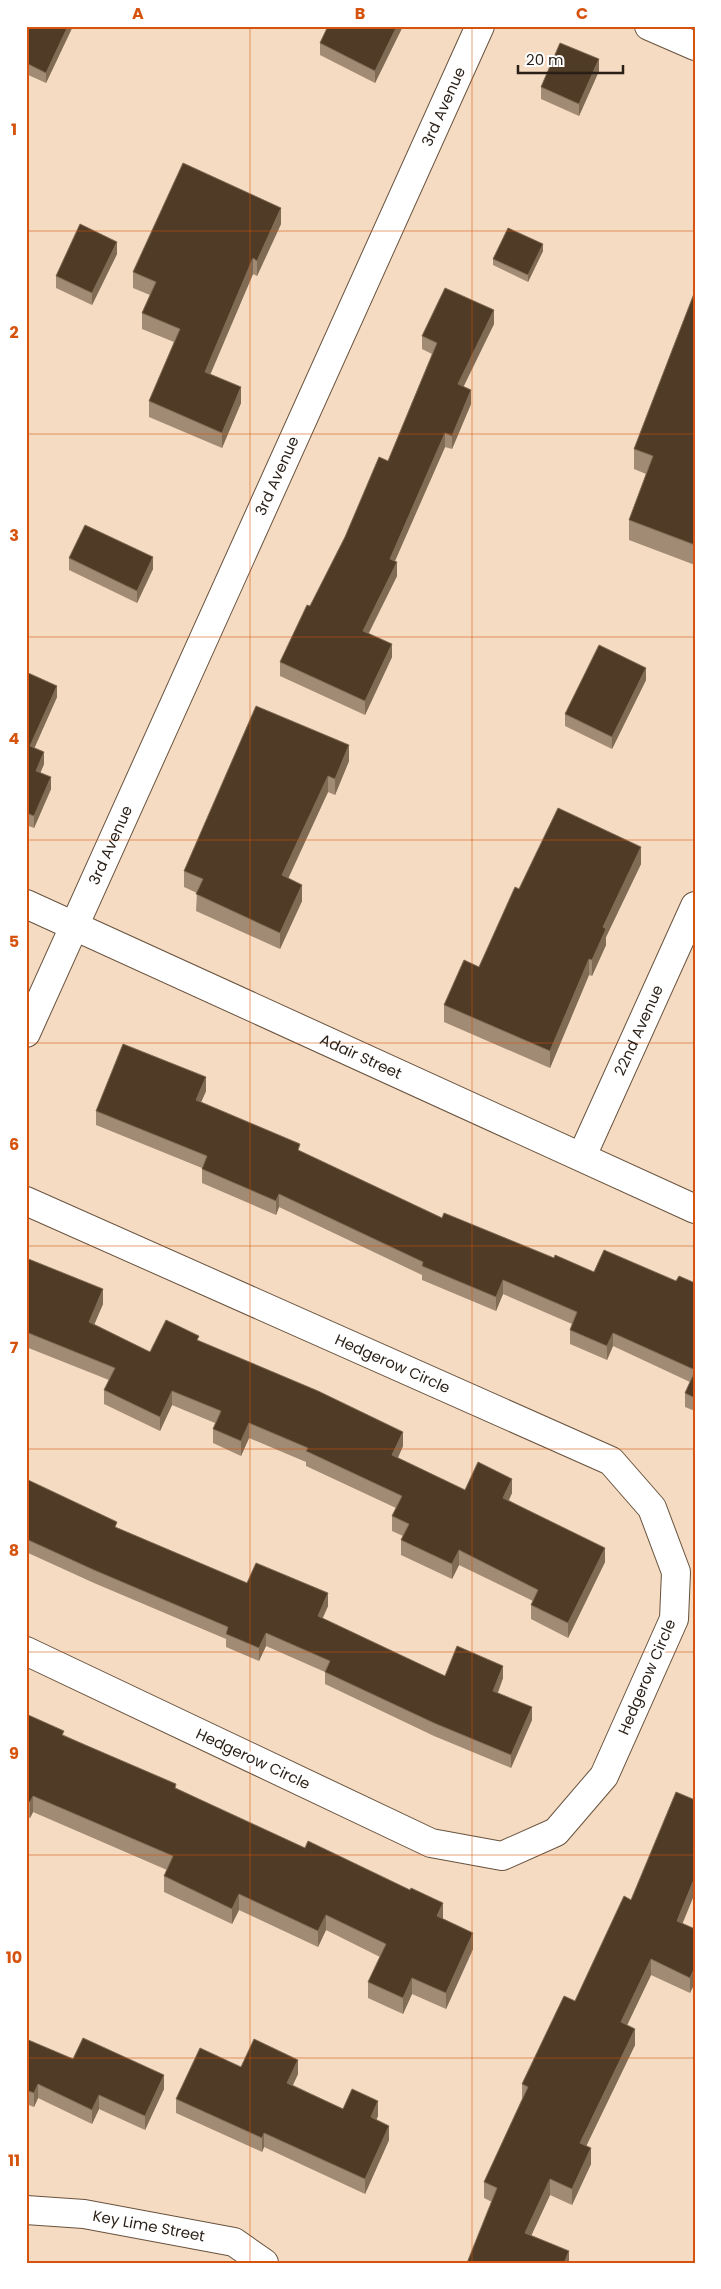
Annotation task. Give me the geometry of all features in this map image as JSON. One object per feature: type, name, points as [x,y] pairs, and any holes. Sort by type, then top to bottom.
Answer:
[{"type":"street","name":"3rd Avenue","points":[[26,1033],[480,26]]},
{"type":"street","points":[[649,26],[695,46]]},
{"type":"street","name":"Adair Street","points":[[26,904],[695,1209]]},
{"type":"street","name":"22nd Avenue","points":[[582,1156],[695,906]]},
{"type":"street","name":"Hedgerow Circle","points":[[26,1201],[611,1461],[652,1508],[676,1572],[674,1619],[604,1776],[556,1832],[502,1856],[431,1843],[26,1651]]},
{"type":"street","name":"Key Lime Street","points":[[26,2210],[84,2214],[234,2242],[264,2263]]},
{"type":"building","points":[[26,26],[68,26],[46,73],[26,63]]},
{"type":"building","points":[[328,26],[397,26],[375,71],[320,43]]},
{"type":"building","points":[[560,43],[599,59],[579,104],[541,87]]},
{"type":"building","points":[[183,163],[281,208],[257,261],[253,258],[205,372],[241,387],[222,433],[149,401],[180,329],[142,313],[156,282],[133,272]]},
{"type":"building","points":[[80,224],[117,242],[92,293],[56,276]]},
{"type":"building","points":[[508,228],[543,244],[528,275],[493,259]]},
{"type":"building","points":[[445,288],[494,310],[458,384],[471,390],[452,436],[445,433],[390,559],[397,562],[363,631],[392,644],[365,701],[280,662],[307,605],[310,606],[345,537],[379,457],[388,461],[437,343],[422,336]]},
{"type":"building","points":[[695,291],[695,545],[629,520],[653,456],[634,449]]},
{"type":"building","points":[[85,525],[153,557],[137,591],[69,558]]},
{"type":"building","points":[[599,645],[646,668],[612,737],[565,714]]},
{"type":"building","points":[[26,672],[57,686],[30,746],[44,752],[36,771],[51,777],[34,816],[26,813]]},
{"type":"building","points":[[256,706],[349,745],[335,779],[328,776],[282,875],[302,885],[280,933],[196,894],[203,879],[184,871]]},
{"type":"building","points":[[558,808],[641,847],[603,927],[606,929],[592,960],[589,959],[550,1051],[444,1005],[464,960],[479,967],[515,887],[519,889]]},
{"type":"building","points":[[123,1044],[206,1077],[196,1100],[300,1144],[298,1150],[442,1218],[444,1213],[554,1258],[555,1255],[594,1272],[604,1250],[676,1281],[679,1276],[695,1283],[695,1370],[613,1333],[607,1346],[570,1330],[577,1312],[503,1280],[496,1297],[422,1266],[423,1262],[279,1194],[276,1201],[202,1169],[207,1156],[96,1111]]},
{"type":"building","points":[[26,1258],[103,1289],[89,1322],[150,1352],[166,1320],[199,1336],[197,1340],[318,1391],[403,1432],[392,1455],[465,1490],[478,1462],[512,1479],[503,1498],[605,1548],[568,1623],[531,1605],[538,1590],[459,1550],[452,1564],[401,1540],[409,1524],[392,1516],[402,1496],[306,1451],[308,1448],[249,1423],[241,1441],[213,1429],[221,1411],[172,1391],[160,1417],[104,1390],[115,1368],[26,1332]]},
{"type":"building","points":[[695,1371],[695,1398],[685,1393]]},
{"type":"building","points":[[26,1479],[117,1522],[115,1527],[247,1583],[256,1563],[328,1593],[318,1616],[445,1676],[457,1646],[503,1666],[493,1691],[532,1707],[511,1755],[434,1723],[325,1672],[330,1661],[266,1633],[259,1648],[226,1634],[228,1627],[26,1539]]},
{"type":"building","points":[[26,1714],[64,1731],[62,1735],[176,1784],[175,1788],[305,1848],[308,1841],[410,1890],[411,1888],[443,1903],[437,1916],[473,1933],[446,1993],[412,1978],[403,1998],[368,1982],[386,1944],[326,1915],[318,1931],[239,1894],[232,1909],[164,1876],[173,1856],[33,1796],[30,1802],[26,1800]]},
{"type":"building","points":[[676,1792],[695,1800],[695,1877],[677,1921],[695,1929],[695,1967],[690,1978],[651,1959],[621,2022],[635,2029],[580,2143],[591,2148],[572,2189],[550,2179],[525,2233],[569,2251],[564,2263],[467,2263],[497,2188],[484,2182],[528,2087],[522,2084],[564,1996],[575,2001],[624,1896],[631,1900]]},
{"type":"building","points":[[83,2038],[164,2075],[145,2116],[99,2095],[92,2110],[38,2084],[34,2093],[26,2090],[26,2039],[73,2059]]},
{"type":"building","points":[[254,2039],[298,2060],[287,2083],[343,2109],[352,2089],[378,2101],[371,2117],[389,2126],[365,2179],[264,2133],[262,2138],[176,2099],[200,2048],[241,2067]]}]
